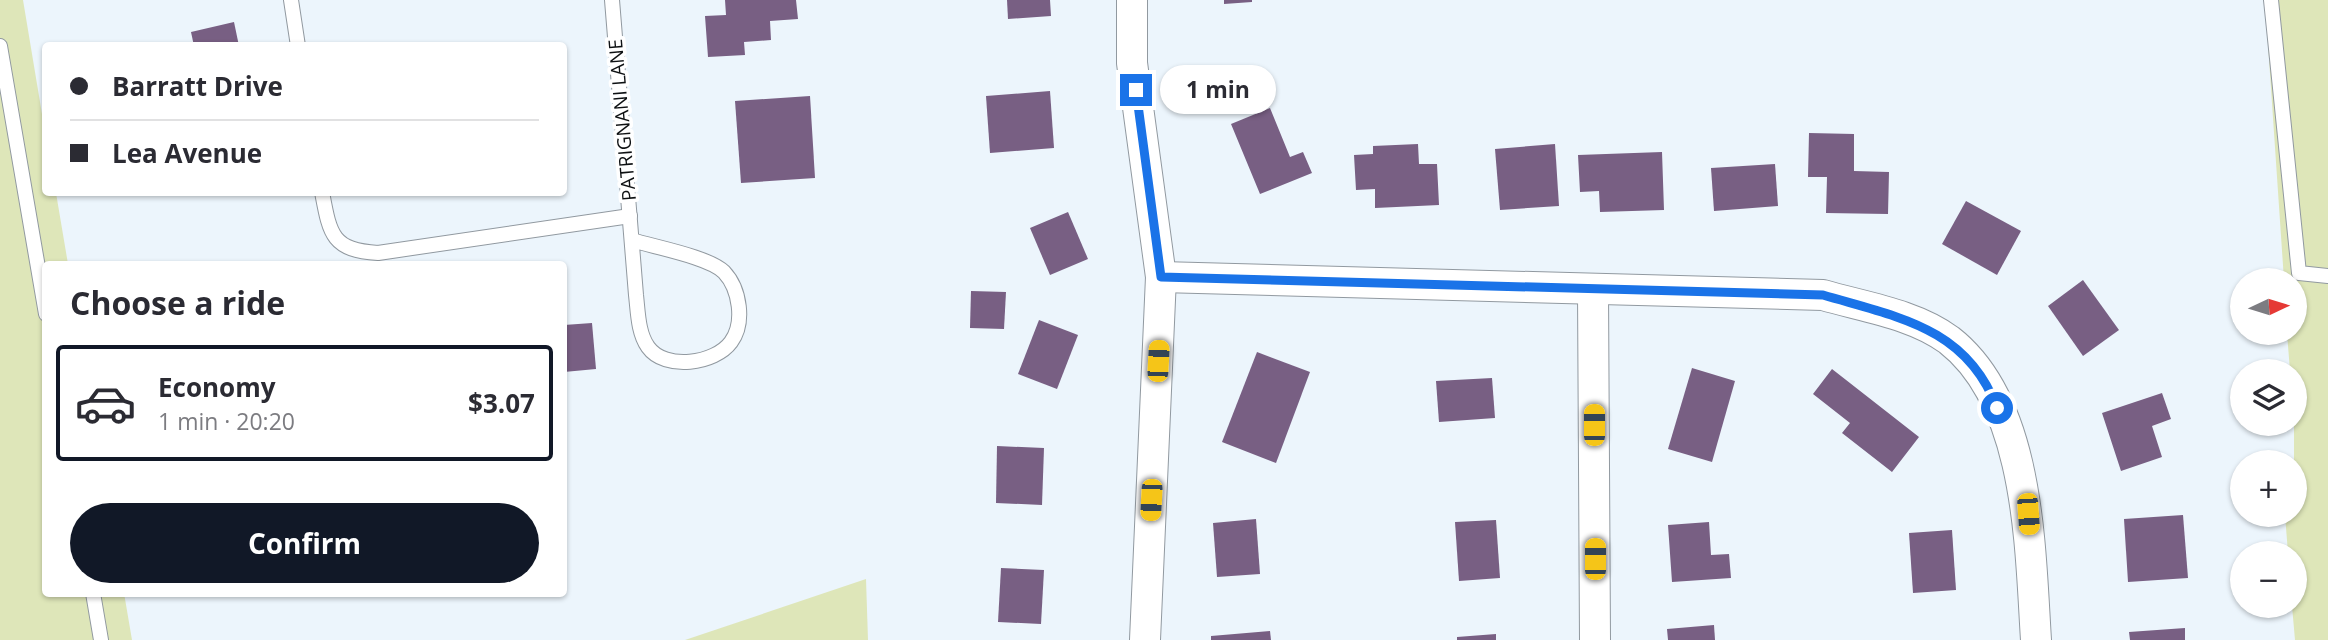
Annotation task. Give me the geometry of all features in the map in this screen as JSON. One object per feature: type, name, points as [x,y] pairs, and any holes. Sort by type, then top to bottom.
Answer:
[{"type":"street","points":[[1132,0],[1132,63],[1161,277],[1145,640]]},
{"type":"street","points":[[1161,277],[1593,291],[1823,295],[1920,323],[1949,341],[1987,382],[2017,459],[2028,514],[2036,640]]},
{"type":"street","points":[[1593,291],[1595,640]]},
{"type":"lane","points":[[291,0],[297,42]]},
{"type":"lane","name":"PATRIGNANI LANE","points":[[612,0],[632,240],[642,336],[654,353],[664,359],[683,362],[702,360],[730,343],[736,333],[737,294],[722,270],[632,240]]},
{"type":"lane","points":[[2271,0],[2299,273],[2328,276]]},
{"type":"lane","points":[[0,46],[42,291]]},
{"type":"lane","points":[[323,196],[335,238],[345,248],[359,252],[378,253],[630,216]]},
{"type":"lane","points":[[94,597],[101,640]]},
{"type":"green space","points":[[0,0],[23,0],[42,114],[42,196],[57,196],[67,261],[42,261],[42,597],[125,597],[132,640],[0,640]]},
{"type":"green space","points":[[2265,0],[2328,0],[2328,640],[2295,640],[2293,618],[2307,618],[2307,541],[2287,541],[2286,527],[2307,527],[2307,450],[2294,450],[2294,436],[2307,436],[2307,359],[2289,359],[2288,345],[2307,345],[2307,268],[2283,268]]},
{"type":"green space","points":[[866,579],[868,640],[685,640]]},
{"type":"building","points":[[725,0],[796,0],[798,19],[770,21],[771,40],[744,42],[745,55],[708,57],[705,16],[726,15]]},
{"type":"building","points":[[1007,0],[1050,0],[1051,16],[1008,19]]},
{"type":"building","points":[[1224,0],[1252,0],[1252,2],[1224,4]]},
{"type":"building","points":[[234,22],[238,42],[193,42],[191,32]]},
{"type":"building","points":[[1050,91],[1054,148],[990,153],[986,96]]},
{"type":"building","points":[[810,96],[815,178],[741,183],[735,101]]},
{"type":"building","points":[[1270,108],[1290,157],[1303,152],[1312,173],[1260,194],[1231,124]]},
{"type":"building","points":[[1809,133],[1854,134],[1854,171],[1889,172],[1888,214],[1826,213],[1827,177],[1808,177]]},
{"type":"building","points":[[1418,144],[1419,164],[1437,164],[1439,205],[1375,208],[1375,189],[1356,190],[1354,155],[1373,154],[1373,146]]},
{"type":"building","points":[[1555,144],[1559,206],[1500,210],[1495,149]]},
{"type":"building","points":[[1662,152],[1664,210],[1600,212],[1599,191],[1580,192],[1578,155]]},
{"type":"building","points":[[1775,164],[1778,206],[1714,211],[1711,168]]},
{"type":"building","points":[[1966,201],[2021,231],[1997,275],[1942,244]]},
{"type":"building","points":[[1068,212],[1088,259],[1050,275],[1030,228]]},
{"type":"building","points":[[2083,280],[2119,330],[2083,356],[2048,306]]},
{"type":"building","points":[[971,291],[1006,292],[1004,329],[970,328]]},
{"type":"building","points":[[1039,320],[1078,335],[1057,389],[1018,374]]},
{"type":"building","points":[[592,323],[596,369],[567,372],[567,325]]},
{"type":"building","points":[[1257,352],[1310,372],[1276,463],[1222,442]]},
{"type":"building","points":[[1692,368],[1735,381],[1712,462],[1668,449]]},
{"type":"building","points":[[1832,369],[1919,437],[1892,472],[1842,433],[1850,423],[1813,394]]},
{"type":"building","points":[[1492,378],[1495,418],[1439,422],[1436,381]]},
{"type":"building","points":[[2162,393],[2171,419],[2152,426],[2162,457],[2121,471],[2102,413]]},
{"type":"building","points":[[997,446],[1044,448],[1042,505],[996,503]]},
{"type":"building","points":[[2183,515],[2188,578],[2128,582],[2124,519]]},
{"type":"building","points":[[1256,519],[1260,574],[1217,577],[1213,523]]},
{"type":"building","points":[[1496,520],[1500,578],[1459,581],[1455,522]]},
{"type":"building","points":[[1709,522],[1711,555],[1729,554],[1731,578],[1672,582],[1668,525]]},
{"type":"building","points":[[1952,530],[1956,590],[1913,593],[1909,533]]},
{"type":"building","points":[[1001,568],[1044,570],[1041,624],[998,622]]},
{"type":"building","points":[[1714,625],[1715,640],[1668,640],[1667,629]]},
{"type":"building","points":[[2185,628],[2185,640],[2130,640],[2129,632]]},
{"type":"building","points":[[1270,631],[1271,640],[1211,640],[1211,636]]},
{"type":"building","points":[[1496,634],[1496,640],[1457,640],[1457,637]]},
{"type":"route","points":[[1136,90],[1161,277],[1593,291],[1823,295],[1920,323],[1949,341],[1987,382],[1997,408]]}]
